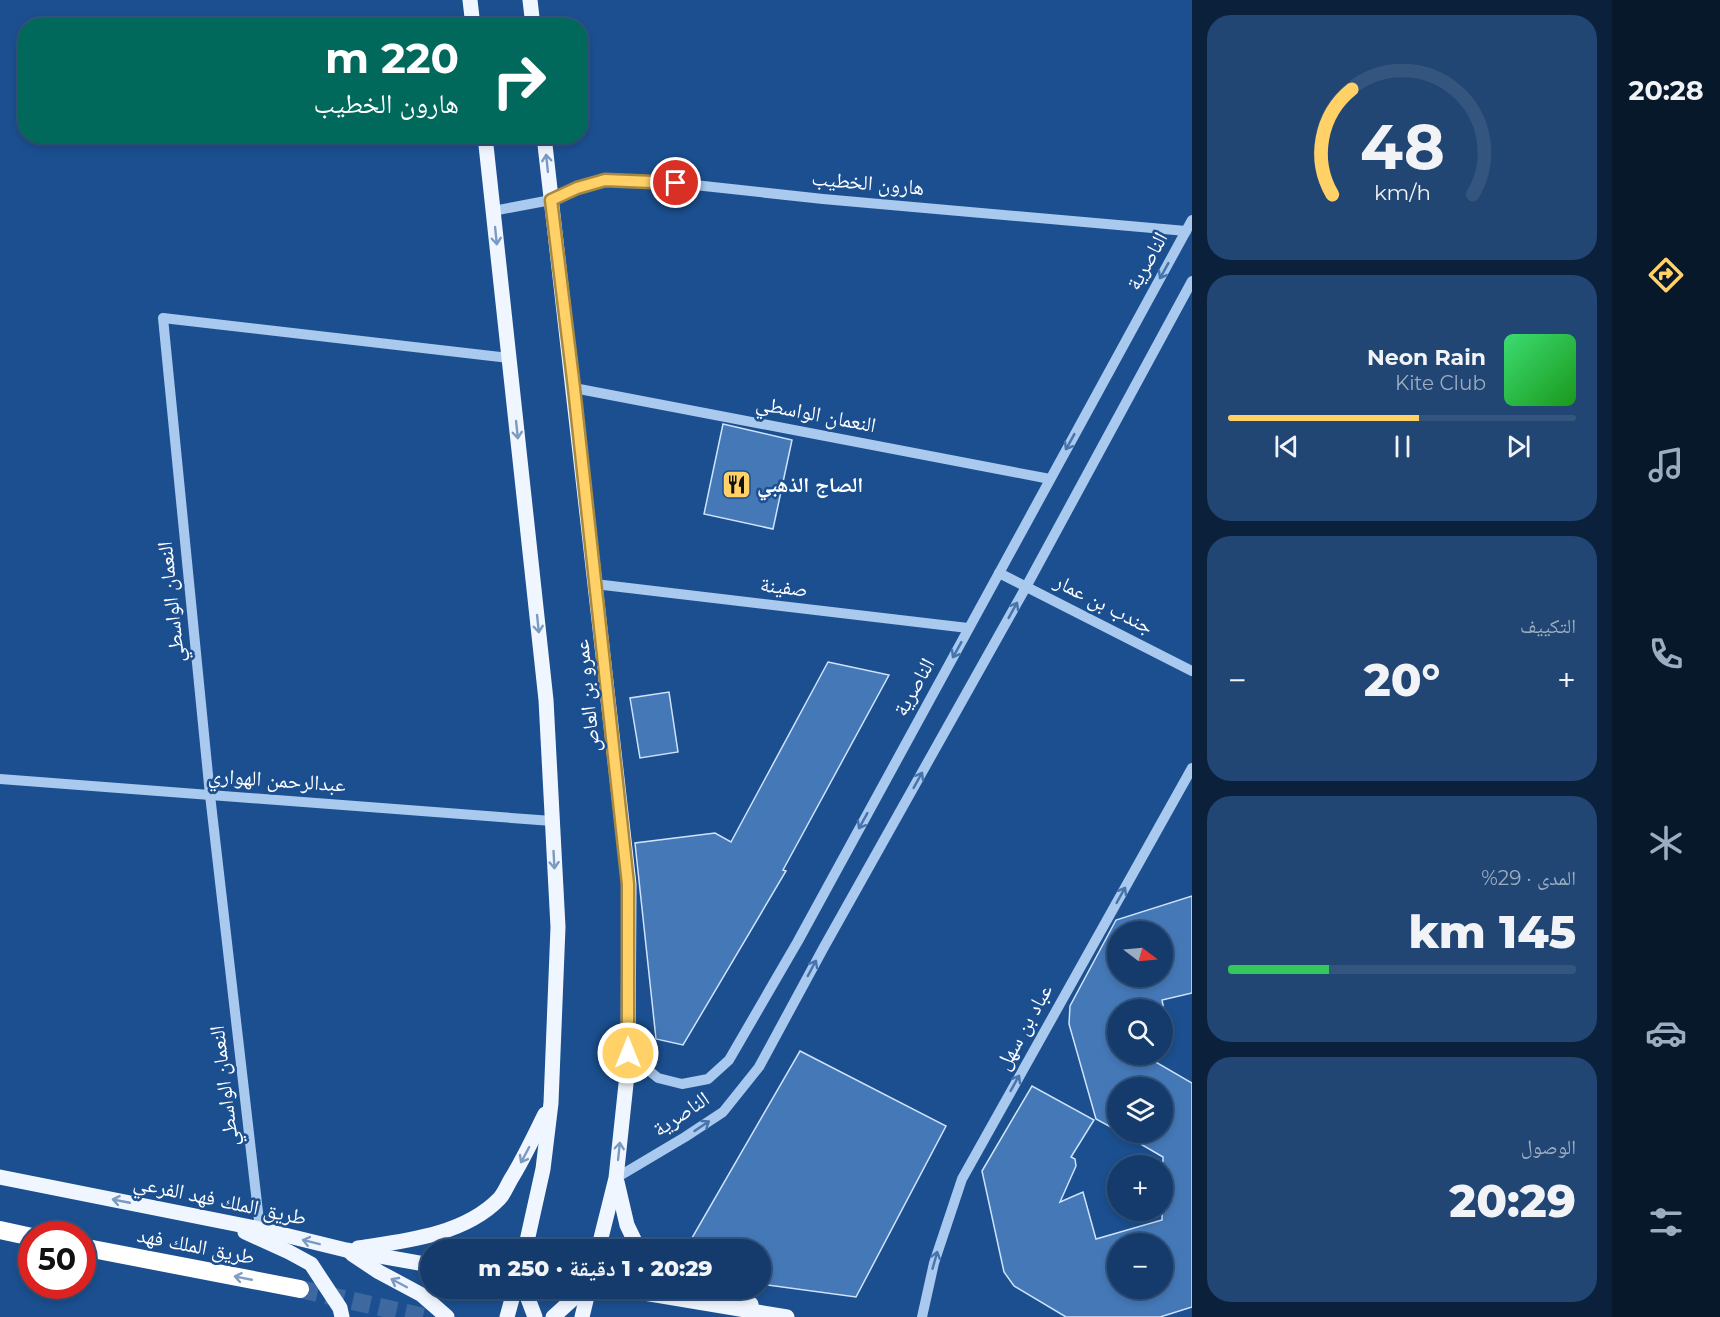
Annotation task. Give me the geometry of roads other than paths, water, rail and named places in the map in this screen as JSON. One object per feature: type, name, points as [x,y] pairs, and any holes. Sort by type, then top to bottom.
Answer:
[{"type":"highway","points":[[0,1230],[18,1234]]},
{"type":"highway","name":"طريق الملك فهد","points":[[96,1250],[300,1289]]},
{"type":"main road","points":[[470,0],[472,18]]},
{"type":"main road","points":[[530,0],[532,18]]},
{"type":"main road","name":"عمرو بن العاص","points":[[486,144],[546,700],[558,927],[551,1102],[543,1169],[527,1239]]},
{"type":"main road","name":"عمرو بن العاص","points":[[545,144],[628,884],[628,1065],[616,1178],[601,1239]]},
{"type":"main road","points":[[346,1250],[413,1240],[459,1226],[477,1215],[499,1198],[528,1149],[551,1102]]},
{"type":"main road","name":"طريق الملك فهد الفرعي","points":[[0,1177],[260,1229],[346,1250],[420,1263]]},
{"type":"main road","points":[[616,1178],[627,1225],[634,1239]]},
{"type":"main road","points":[[217,1220],[289,1251],[311,1264],[340,1308],[342,1317]]},
{"type":"main road","points":[[346,1250],[379,1272],[422,1295],[447,1317]]},
{"type":"main road","points":[[507,1317],[512,1299]]},
{"type":"main road","points":[[528,1299],[535,1317]]},
{"type":"main road","points":[[553,1317],[574,1299]]},
{"type":"main road","points":[[582,1317],[585,1299]]},
{"type":"main road","points":[[680,1299],[789,1317]]},
{"type":"main road","points":[[736,1299],[789,1317]]},
{"type":"street","name":"هارون الخطيب","points":[[493,211],[551,200],[577,188],[605,180],[676,183],[823,199],[1186,231]]},
{"type":"street","name":"الناصرية","points":[[628,1041],[641,1064],[658,1078],[682,1084],[708,1079],[729,1060],[798,941],[1192,220]]},
{"type":"street","name":"الناصرية","points":[[616,1178],[723,1112],[759,1067],[1192,281]]},
{"type":"street","name":"النعمان الواسطي","points":[[260,1229],[210,795],[163,318],[509,358]]},
{"type":"street","name":"النعمان الواسطي","points":[[574,388],[1050,479]]},
{"type":"street","name":"جندب بن عمار","points":[[999,573],[1192,671]]},
{"type":"street","name":"صفينة","points":[[595,584],[968,628]]},
{"type":"street","name":"عباد بن سهل","points":[[922,1317],[934,1263],[962,1179],[1192,768]]},
{"type":"street","name":"عبدالرحمن الهواري","points":[[0,779],[552,820]]},
{"type":"tunnel","points":[[300,1289],[424,1317]]},
{"type":"place","name":"الصاج الذهبي","points":[[736,485]]}]
